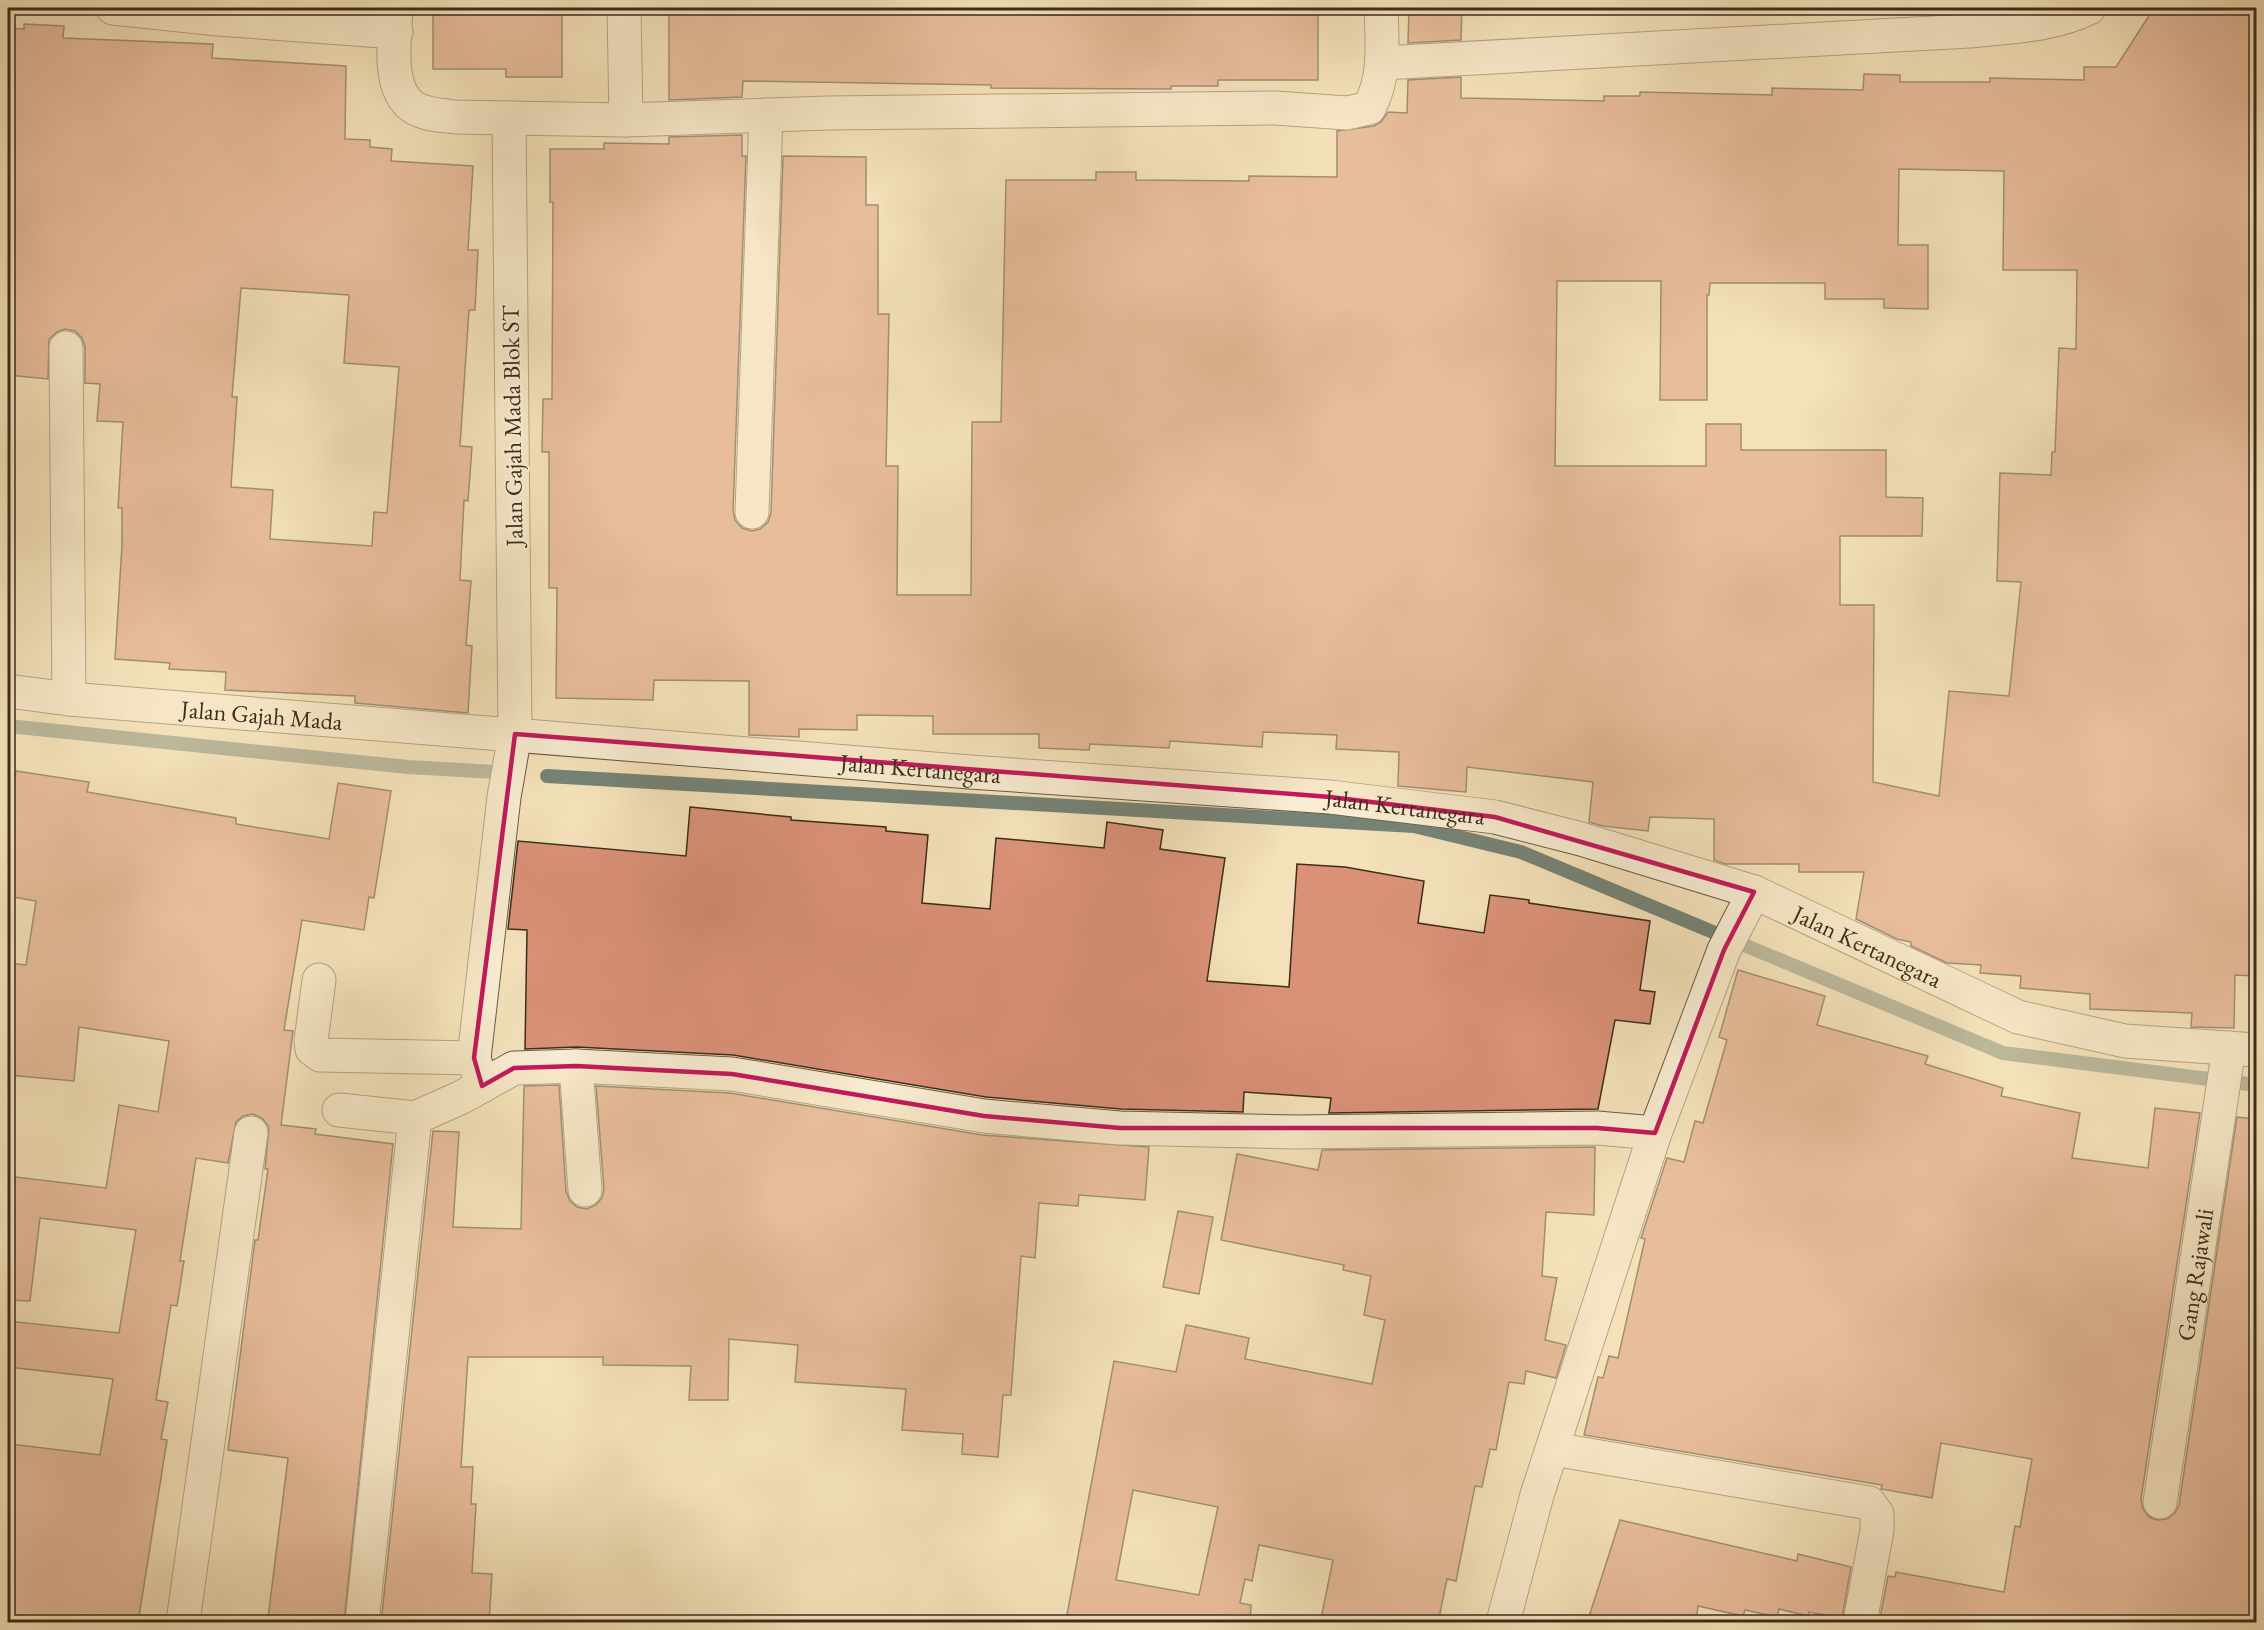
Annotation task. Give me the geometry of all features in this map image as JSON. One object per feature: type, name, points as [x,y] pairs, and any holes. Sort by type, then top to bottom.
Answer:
[{"type":"street","points":[[113,8],[396,20],[396,74],[401,92],[412,107],[428,114],[626,120],[766,115],[1275,108],[1347,113],[1369,108],[1377,94],[1382,63],[1381,8]]},
{"type":"street","points":[[624,8],[626,120]]},
{"type":"street","points":[[1382,63],[1969,31],[2034,24],[2065,17],[2089,8]]},
{"type":"street","points":[[752,512],[766,115]]},
{"type":"street","name":"Jalan Gajah Mada Blok ST","points":[[478,1072],[504,797],[515,734],[509,118]]},
{"type":"street","points":[[66,348],[69,699]]},
{"type":"street","name":"Jalan Gajah Mada","points":[[8,691],[69,699],[515,734]]},
{"type":"street","name":"Jalan Kertanegara","points":[[515,734],[970,772],[1330,797],[1495,817],[1571,836],[1748,902],[2018,1017],[2125,1041],[2238,1053]]},
{"type":"street","points":[[1503,1623],[1537,1495],[1655,1133],[1724,950],[1748,902]]},
{"type":"street","points":[[319,980],[311,1041],[312,1049],[320,1055],[478,1072],[576,1066],[732,1074],[984,1116],[1120,1128],[1297,1132],[1597,1128],[1655,1133]]},
{"type":"street","name":"Gang Rajawali","points":[[2160,1502],[2221,1102],[2238,1053]]},
{"type":"street","points":[[576,1066],[585,1190]]},
{"type":"street","points":[[339,1110],[415,1118],[478,1072]]},
{"type":"street","points":[[362,1623],[415,1118]]},
{"type":"street","points":[[183,1623],[251,1133]]},
{"type":"street","points":[[1553,1449],[1869,1503],[1877,1514],[1877,1530],[1860,1623]]},
{"type":"highlighted area","points":[[515,734],[1330,797],[1495,817],[1754,892],[1724,950],[1655,1133],[1597,1128],[1120,1128],[984,1116],[732,1074],[576,1066],[514,1068],[482,1086],[474,1058]]},
{"type":"building","points":[[433,8],[562,8],[562,77],[506,77],[506,69],[433,69]]},
{"type":"building","points":[[669,8],[1037,8],[1037,15],[1250,14],[1250,8],[1318,8],[1318,80],[1218,80],[1218,86],[1171,86],[1171,89],[991,88],[991,85],[743,81],[742,97],[669,100]]},
{"type":"building","points":[[1409,8],[1462,8],[1461,40],[1408,43]]},
{"type":"building","points":[[2154,8],[2256,8],[2256,976],[2235,975],[2234,1028],[2191,1027],[2192,1013],[2090,1009],[2090,994],[2020,988],[2021,976],[1980,973],[1981,965],[1947,963],[1911,946],[1911,942],[1897,939],[1856,919],[1864,872],[1799,872],[1799,864],[1725,864],[1714,860],[1714,819],[1650,817],[1648,831],[1603,826],[1589,822],[1593,782],[1467,767],[1466,792],[1398,786],[1399,752],[1336,749],[1337,735],[1263,732],[1262,747],[1170,741],[1169,748],[1090,744],[1089,750],[1039,748],[1039,734],[933,734],[933,716],[857,715],[857,730],[799,729],[799,737],[749,735],[749,681],[654,680],[653,700],[556,698],[557,588],[549,588],[549,452],[542,452],[543,399],[552,399],[553,202],[550,202],[550,149],[604,149],[604,143],[669,144],[669,137],[742,135],[742,156],[746,156],[733,511],[735,520],[742,528],[752,531],[760,529],[768,522],[771,513],[783,156],[866,157],[866,205],[878,205],[878,314],[889,314],[886,466],[898,466],[897,595],[971,595],[972,422],[1001,422],[1006,180],[1096,180],[1096,172],[1136,172],[1136,180],[1249,181],[1249,176],[1337,177],[1337,131],[1374,126],[1381,122],[1388,112],[1407,113],[1408,80],[1461,77],[1461,98],[1604,101],[1604,96],[1640,96],[1640,92],[1772,95],[1772,88],[1863,90],[1864,74],[1900,75],[1900,82],[1990,82],[1990,78],[2084,80],[2084,67],[2116,67]],"holes":[[[1899,169],[2004,171],[2003,270],[2077,270],[2076,349],[2059,348],[2055,452],[2052,452],[2051,475],[2000,473],[1997,581],[2021,582],[2009,696],[1949,691],[1939,796],[1873,782],[1874,605],[1840,605],[1840,536],[1922,536],[1923,498],[1886,497],[1886,450],[1741,450],[1741,424],[1706,424],[1706,466],[1555,466],[1557,281],[1661,281],[1660,400],[1707,400],[1707,295],[1709,295],[1710,283],[1825,283],[1825,299],[1884,299],[1884,308],[1928,309],[1928,245],[1898,245]]]},
{"type":"building","points":[[24,24],[64,26],[63,38],[213,44],[212,58],[346,66],[345,139],[370,140],[370,147],[392,149],[391,161],[473,166],[468,250],[478,250],[475,310],[469,310],[460,446],[472,447],[468,501],[464,500],[460,580],[471,581],[466,645],[472,646],[468,713],[355,703],[355,696],[225,690],[226,672],[169,669],[170,663],[115,659],[122,545],[122,508],[118,508],[123,422],[97,421],[100,384],[85,383],[85,347],[82,338],[75,331],[65,329],[49,339],[48,379],[8,375],[8,28],[24,29]],"holes":[[[241,288],[349,295],[344,363],[399,367],[387,513],[374,512],[372,546],[270,539],[273,490],[231,487],[237,397],[232,397]]]},
{"type":"building","points":[[16,771],[89,782],[87,792],[236,818],[236,824],[329,839],[338,783],[391,791],[374,898],[369,897],[364,930],[302,920],[284,1030],[293,1031],[281,1125],[316,1129],[315,1134],[393,1144],[344,1623],[306,1623],[268,1618],[288,1458],[228,1450],[255,1240],[258,1240],[268,1169],[265,1169],[269,1127],[262,1118],[253,1114],[243,1116],[236,1122],[228,1163],[196,1158],[180,1261],[184,1261],[177,1306],[171,1305],[156,1400],[168,1402],[161,1439],[167,1440],[138,1623],[8,1623],[8,1473],[11,1444],[100,1455],[113,1379],[8,1367],[8,1321],[119,1333],[136,1230],[40,1218],[30,1301],[8,1300],[8,1176],[106,1188],[119,1105],[158,1112],[169,1041],[79,1027],[74,1081],[8,1075],[8,963],[26,965],[36,901],[8,896],[8,828]]},
{"type":"building","points":[[690,807],[791,817],[791,820],[886,827],[886,831],[928,835],[922,903],[990,909],[996,838],[1104,848],[1107,822],[1163,830],[1160,849],[1225,858],[1207,981],[1289,987],[1297,864],[1345,867],[1424,881],[1418,923],[1484,933],[1490,895],[1650,921],[1640,990],[1655,992],[1650,1024],[1615,1020],[1598,1109],[1329,1113],[1331,1098],[1244,1092],[1243,1112],[1121,1109],[986,1097],[733,1055],[577,1047],[525,1049],[527,930],[508,929],[518,841],[686,856]]},
{"type":"building","points":[[1738,970],[1825,996],[1817,1025],[1928,1056],[1925,1064],[2003,1088],[2001,1096],[2080,1113],[2072,1158],[2148,1168],[2155,1108],[2200,1113],[2141,1499],[2143,1509],[2149,1517],[2157,1520],[2167,1519],[2175,1513],[2179,1505],[2237,1117],[2256,1119],[2256,1623],[2106,1623],[2070,1616],[2070,1623],[1879,1623],[1888,1576],[1895,1577],[1896,1572],[2004,1592],[2015,1526],[2020,1527],[2032,1459],[1941,1443],[1932,1498],[1881,1489],[1882,1485],[1584,1435],[1598,1377],[1603,1378],[1609,1356],[1618,1358],[1645,1239],[1641,1238],[1667,1158],[1684,1162],[1695,1121],[1703,1123],[1727,1040],[1719,1037]]},
{"type":"building","points":[[559,1085],[566,1191],[570,1201],[577,1207],[587,1209],[596,1205],[602,1198],[604,1189],[596,1086],[730,1093],[982,1135],[1149,1147],[1145,1200],[1079,1195],[1078,1206],[1039,1203],[1035,1258],[1021,1256],[1011,1395],[1003,1395],[998,1457],[962,1454],[963,1434],[902,1430],[906,1389],[795,1382],[798,1345],[729,1339],[728,1400],[689,1400],[691,1366],[603,1365],[603,1357],[468,1357],[461,1467],[473,1467],[471,1504],[476,1504],[472,1573],[492,1574],[489,1623],[381,1623],[433,1131],[459,1132],[453,1227],[521,1229],[524,1086]]},
{"type":"building","points":[[1595,1147],[1594,1215],[1546,1212],[1542,1276],[1557,1278],[1545,1340],[1566,1345],[1556,1378],[1526,1371],[1524,1384],[1509,1382],[1496,1450],[1490,1449],[1482,1487],[1475,1486],[1456,1581],[1447,1579],[1438,1623],[1320,1623],[1333,1560],[1259,1545],[1252,1581],[1245,1579],[1240,1603],[1251,1605],[1250,1623],[1162,1623],[1120,1615],[1118,1623],[1109,1623],[1067,1615],[1114,1361],[1176,1372],[1186,1325],[1249,1338],[1245,1359],[1372,1384],[1385,1320],[1364,1315],[1371,1276],[1343,1270],[1344,1265],[1221,1240],[1237,1154],[1318,1170],[1322,1150]],"holes":[[[1133,1490],[1218,1507],[1199,1595],[1116,1580]]]},
{"type":"building","points":[[1178,1211],[1213,1217],[1199,1294],[1163,1287]]},
{"type":"building","points":[[1620,1520],[1797,1561],[1798,1554],[1851,1567],[1842,1618],[1809,1612],[1808,1616],[1779,1609],[1777,1617],[1745,1610],[1743,1616],[1698,1606],[1696,1623],[1587,1623]]},
{"type":"waterway","points":[[8,726],[408,767],[496,772]]},
{"type":"waterway","points":[[547,776],[1414,826],[1521,852],[2003,1053],[2256,1085]]}]
